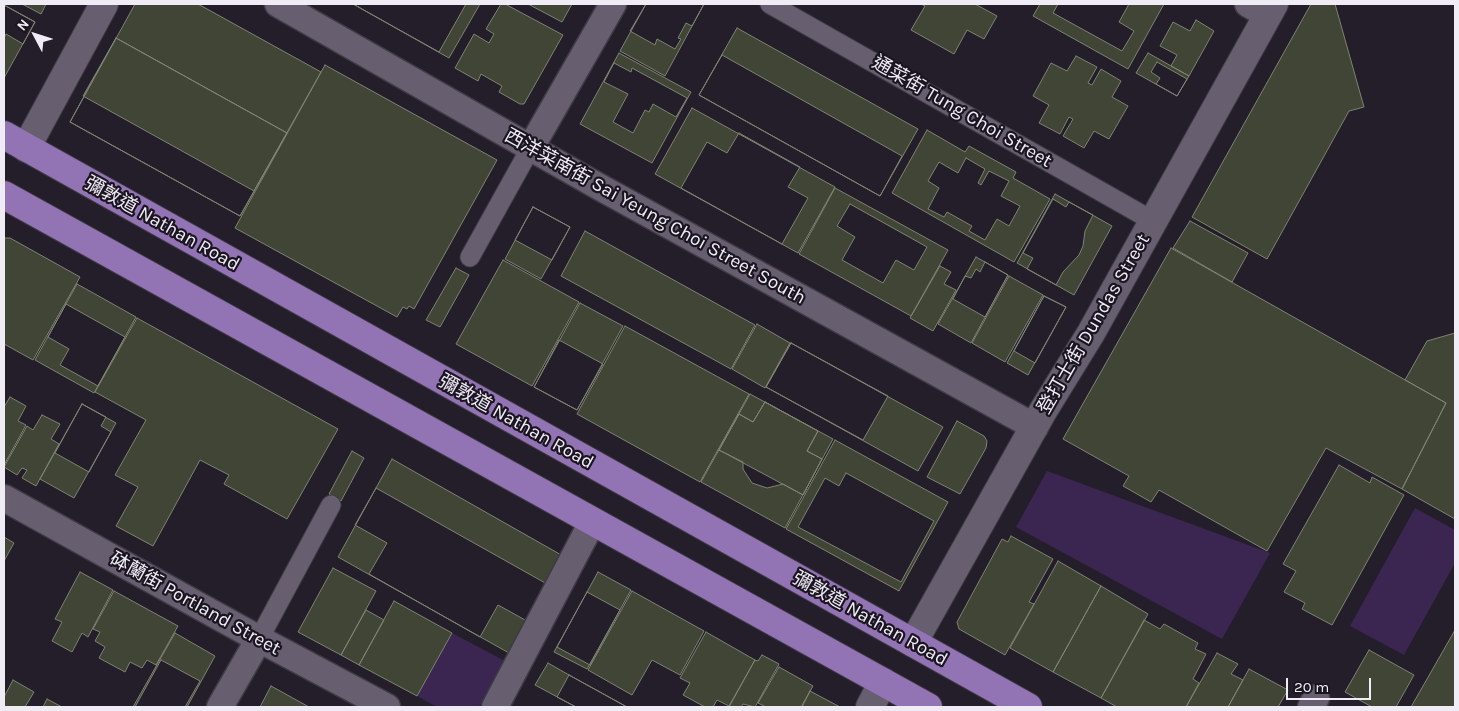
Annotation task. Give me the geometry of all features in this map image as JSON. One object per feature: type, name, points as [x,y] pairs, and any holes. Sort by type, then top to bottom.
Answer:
[{"type":"main road","name":"彌敦道 Nathan Road","points":[[15,141],[1028,707]]},
{"type":"main road","points":[[10,202],[202,303],[928,707]]},
{"type":"street","points":[[15,141],[104,4]]},
{"type":"street","name":"西洋菜南街 Sai Yeung Choi Street South","points":[[278,4],[530,149],[1035,427]]},
{"type":"street","points":[[470,257],[613,4]]},
{"type":"street","name":"通菜街 Tung Choi Street","points":[[770,4],[1154,221]]},
{"type":"street","name":"登打士街 Dundas Street","points":[[913,643],[1154,221],[1263,7]]},
{"type":"street","name":"砵蘭街 Portland Street","points":[[4,498],[258,639],[387,707]]},
{"type":"street","points":[[220,707],[331,505]]},
{"type":"street","points":[[495,707],[587,532],[589,520]]},
{"type":"street","points":[[870,707],[883,682]]},
{"type":"shaded area","points":[[1047,471],[1270,553],[1222,639],[1016,527]]},
{"type":"shaded area","points":[[1415,508],[1455,530],[1455,563],[1404,655],[1350,626]]},
{"type":"shaded area","points":[[452,633],[505,661],[479,707],[437,707],[417,696]]},
{"type":"building","points":[[22,4],[46,4],[41,14]]},
{"type":"building","points":[[135,4],[198,4],[321,72],[240,216],[70,122]]},
{"type":"building","points":[[353,4],[466,4],[439,52]]},
{"type":"building","points":[[353,4],[480,4],[449,58]]},
{"type":"building","points":[[501,4],[505,4],[563,35],[524,104],[520,104],[499,92],[502,86],[481,74],[478,81],[455,68],[474,34],[489,43],[494,34],[486,29]]},
{"type":"building","points":[[528,4],[572,4],[562,22]]},
{"type":"building","points":[[646,4],[704,4],[692,26],[686,23],[678,38],[681,39],[675,49],[657,39],[655,45],[630,31]]},
{"type":"building","points":[[646,4],[704,4],[665,76],[620,51]]},
{"type":"building","points":[[921,4],[975,4],[997,16],[984,39],[967,30],[954,54],[911,30],[925,6]]},
{"type":"building","points":[[1040,4],[1164,4],[1128,69],[1033,16]]},
{"type":"building","points":[[1058,4],[1129,4],[1119,22],[1134,31],[1122,51],[1053,13]]},
{"type":"building","points":[[1311,4],[1335,4],[1364,107],[1349,111],[1267,259],[1192,217]]},
{"type":"building","points":[[4,5],[35,22],[23,44],[6,34],[4,38]]},
{"type":"building","points":[[4,5],[35,22],[4,78]]},
{"type":"building","points":[[1196,20],[1214,31],[1189,76],[1171,66],[1177,55],[1160,46],[1173,22],[1190,31]]},
{"type":"building","points":[[737,28],[918,129],[880,196],[699,95]]},
{"type":"building","points":[[116,38],[287,133],[254,191],[83,96]]},
{"type":"building","points":[[116,38],[287,133],[240,216],[70,122]]},
{"type":"building","points":[[619,53],[691,92],[652,163],[580,124]]},
{"type":"building","points":[[1148,53],[1189,76],[1177,96],[1136,73]]},
{"type":"building","points":[[722,55],[902,156],[880,196],[699,95]]},
{"type":"building","points":[[1076,56],[1097,67],[1088,83],[1092,85],[1101,69],[1121,81],[1112,97],[1128,106],[1109,139],[1094,131],[1084,148],[1063,136],[1073,119],[1069,117],[1060,134],[1039,123],[1049,105],[1033,96],[1051,63],[1067,71]]},
{"type":"building","points":[[1157,62],[1187,79],[1177,96],[1156,84],[1160,78],[1151,72]]},
{"type":"building","points":[[614,63],[631,72],[632,68],[687,98],[676,117],[653,104],[649,112],[645,110],[633,133],[613,122],[628,94],[604,82]]},
{"type":"building","points":[[325,65],[497,160],[414,309],[409,306],[407,309],[403,307],[397,317],[235,228]]},
{"type":"building","points":[[692,108],[835,187],[798,253],[655,174]]},
{"type":"building","points":[[927,130],[965,152],[969,146],[1016,172],[1013,178],[1050,199],[1014,262],[892,193]]},
{"type":"building","points":[[739,133],[800,167],[788,187],[808,198],[782,244],[681,188],[707,142],[727,153]]},
{"type":"building","points":[[966,158],[985,169],[978,183],[981,185],[989,171],[1009,181],[1001,196],[1020,206],[1009,226],[997,219],[985,240],[969,231],[972,226],[947,212],[944,217],[928,209],[939,188],[928,181],[939,162],[958,173]]},
{"type":"building","points":[[835,188],[948,250],[911,316],[799,254]]},
{"type":"building","points":[[1055,194],[1112,226],[1074,295],[1017,263]]},
{"type":"building","points":[[1053,199],[1066,207],[1069,202],[1093,215],[1085,231],[1083,246],[1079,255],[1063,272],[1056,285],[1027,269],[1033,258],[1023,253]]},
{"type":"building","points":[[850,204],[927,247],[914,270],[896,260],[883,283],[842,260],[855,237],[837,226]]},
{"type":"building","points":[[533,207],[570,227],[552,260],[515,240]]},
{"type":"building","points":[[533,207],[570,227],[541,279],[505,259]]},
{"type":"building","points":[[1190,221],[1248,253],[1232,282],[1173,248]]},
{"type":"building","points":[[585,231],[755,325],[731,369],[561,276]]},
{"type":"building","points":[[4,238],[10,238],[80,277],[33,360],[4,344]]},
{"type":"building","points":[[1171,248],[1446,403],[1402,489],[1326,448],[1267,551],[1159,490],[1151,502],[1123,486],[1129,476],[1063,439]]},
{"type":"building","points":[[976,257],[1008,275],[971,343],[938,324]]},
{"type":"building","points":[[503,260],[579,302],[532,386],[456,344]]},
{"type":"building","points":[[985,262],[1008,275],[985,317],[953,299],[965,276],[971,278],[976,269],[980,272]]},
{"type":"building","points":[[940,266],[951,272],[944,284],[956,290],[933,331],[910,318]]},
{"type":"building","points":[[456,268],[469,275],[440,327],[426,320]]},
{"type":"building","points":[[1009,276],[1043,295],[1005,362],[972,343]]},
{"type":"building","points":[[77,284],[136,317],[94,393],[35,360]]},
{"type":"building","points":[[1044,296],[1066,307],[1035,363],[1014,351]]},
{"type":"building","points":[[1044,296],[1066,307],[1028,375],[1007,363]]},
{"type":"building","points":[[580,303],[623,326],[577,410],[534,387]]},
{"type":"building","points":[[66,304],[125,337],[98,386],[60,365],[69,349],[48,337]]},
{"type":"building","points":[[137,318],[338,429],[287,519],[224,484],[229,475],[200,460],[153,546],[116,526],[138,487],[115,475],[146,420],[95,392]]},
{"type":"building","points":[[757,324],[790,343],[765,388],[732,369]]},
{"type":"building","points":[[625,326],[749,394],[700,482],[577,414]]},
{"type":"building","points":[[1455,333],[1455,519],[1402,489],[1446,403],[1405,380],[1427,341]]},
{"type":"building","points":[[559,340],[603,364],[577,410],[534,387]]},
{"type":"building","points":[[791,343],[888,396],[863,440],[766,387]]},
{"type":"building","points":[[791,343],[943,427],[918,471],[766,387]]},
{"type":"building","points":[[750,394],[833,439],[785,528],[701,482]]},
{"type":"building","points":[[10,397],[26,406],[18,421],[26,425],[4,465],[4,407]]},
{"type":"building","points":[[765,402],[818,431],[807,451],[822,459],[803,495],[719,450],[739,414],[753,422]]},
{"type":"building","points":[[765,402],[818,431],[807,451],[822,459],[803,495],[783,484],[767,488],[752,483],[743,469],[743,462],[719,450],[739,414],[753,422]]},
{"type":"building","points":[[82,404],[106,417],[101,426],[111,432],[89,472],[55,453]]},
{"type":"building","points":[[82,404],[116,423],[74,498],[40,479]]},
{"type":"building","points":[[42,415],[60,424],[51,439],[59,444],[36,486],[22,478],[27,470],[22,468],[17,475],[4,467],[27,426],[33,430]]},
{"type":"building","points":[[957,421],[984,436],[987,441],[986,448],[960,494],[927,477]]},
{"type":"building","points":[[835,440],[948,502],[899,591],[786,529]]},
{"type":"building","points":[[352,451],[364,458],[341,501],[329,494]]},
{"type":"building","points":[[392,459],[563,556],[509,653],[338,557]]},
{"type":"building","points":[[1339,465],[1370,483],[1372,477],[1404,495],[1332,625],[1302,609],[1305,603],[1284,592],[1296,571],[1283,564]]},
{"type":"building","points":[[846,473],[934,521],[901,582],[798,527],[825,478],[839,486]]},
{"type":"building","points":[[376,488],[547,584],[527,621],[498,605],[480,637],[369,574],[387,543],[355,525]]},
{"type":"building","points":[[1011,536],[1053,559],[1029,602],[1034,604],[1005,655],[959,629],[957,622],[1002,539],[1008,542]]},
{"type":"building","points":[[4,537],[14,543],[4,561]]},
{"type":"building","points":[[1058,561],[1101,586],[1053,672],[1010,648]]},
{"type":"building","points":[[333,568],[376,591],[341,655],[298,632]]},
{"type":"building","points":[[80,572],[113,590],[88,637],[82,633],[72,652],[52,641],[62,622],[55,619]]},
{"type":"building","points":[[598,572],[631,590],[587,669],[554,652]]},
{"type":"building","points":[[1101,586],[1148,614],[1101,698],[1053,672]]},
{"type":"building","points":[[114,591],[178,626],[156,665],[147,660],[142,668],[130,662],[125,672],[99,658],[105,647],[95,641],[100,632],[93,629]]},
{"type":"building","points":[[632,591],[704,631],[680,675],[652,660],[632,695],[588,670]]},
{"type":"building","points":[[587,592],[620,610],[590,665],[557,647]]},
{"type":"building","points":[[394,601],[452,633],[417,696],[359,665]]},
{"type":"building","points":[[366,610],[384,620],[359,665],[341,655]]},
{"type":"building","points":[[1144,620],[1160,629],[1164,624],[1198,643],[1195,649],[1206,654],[1193,679],[1199,683],[1186,707],[1117,707],[1101,698]]},
{"type":"building","points":[[1455,630],[1455,707],[1411,707]]},
{"type":"building","points":[[706,632],[755,660],[729,706],[717,700],[713,707],[705,707],[683,695],[690,683],[680,678]]},
{"type":"building","points":[[175,633],[215,656],[187,707],[133,707]]},
{"type":"building","points":[[1369,650],[1414,675],[1396,707],[1372,707],[1345,692]]},
{"type":"building","points":[[1217,653],[1238,664],[1231,674],[1243,680],[1228,707],[1186,707]]},
{"type":"building","points":[[762,655],[779,664],[755,707],[743,704],[741,707],[729,707],[755,660],[758,661]]},
{"type":"building","points":[[161,660],[200,681],[185,707],[135,707]]},
{"type":"building","points":[[548,663],[627,707],[576,707],[535,685]]},
{"type":"building","points":[[779,667],[813,686],[801,707],[766,707],[758,703]]},
{"type":"building","points":[[1249,669],[1288,690],[1278,707],[1228,707]]},
{"type":"building","points":[[569,675],[627,707],[576,707],[557,697]]},
{"type":"building","points":[[13,680],[34,692],[25,707],[4,707],[4,697]]},
{"type":"building","points":[[271,686],[309,707],[260,707]]},
{"type":"building","points":[[810,691],[840,707],[802,707]]},
{"type":"building","points":[[47,699],[62,707],[43,707]]}]
